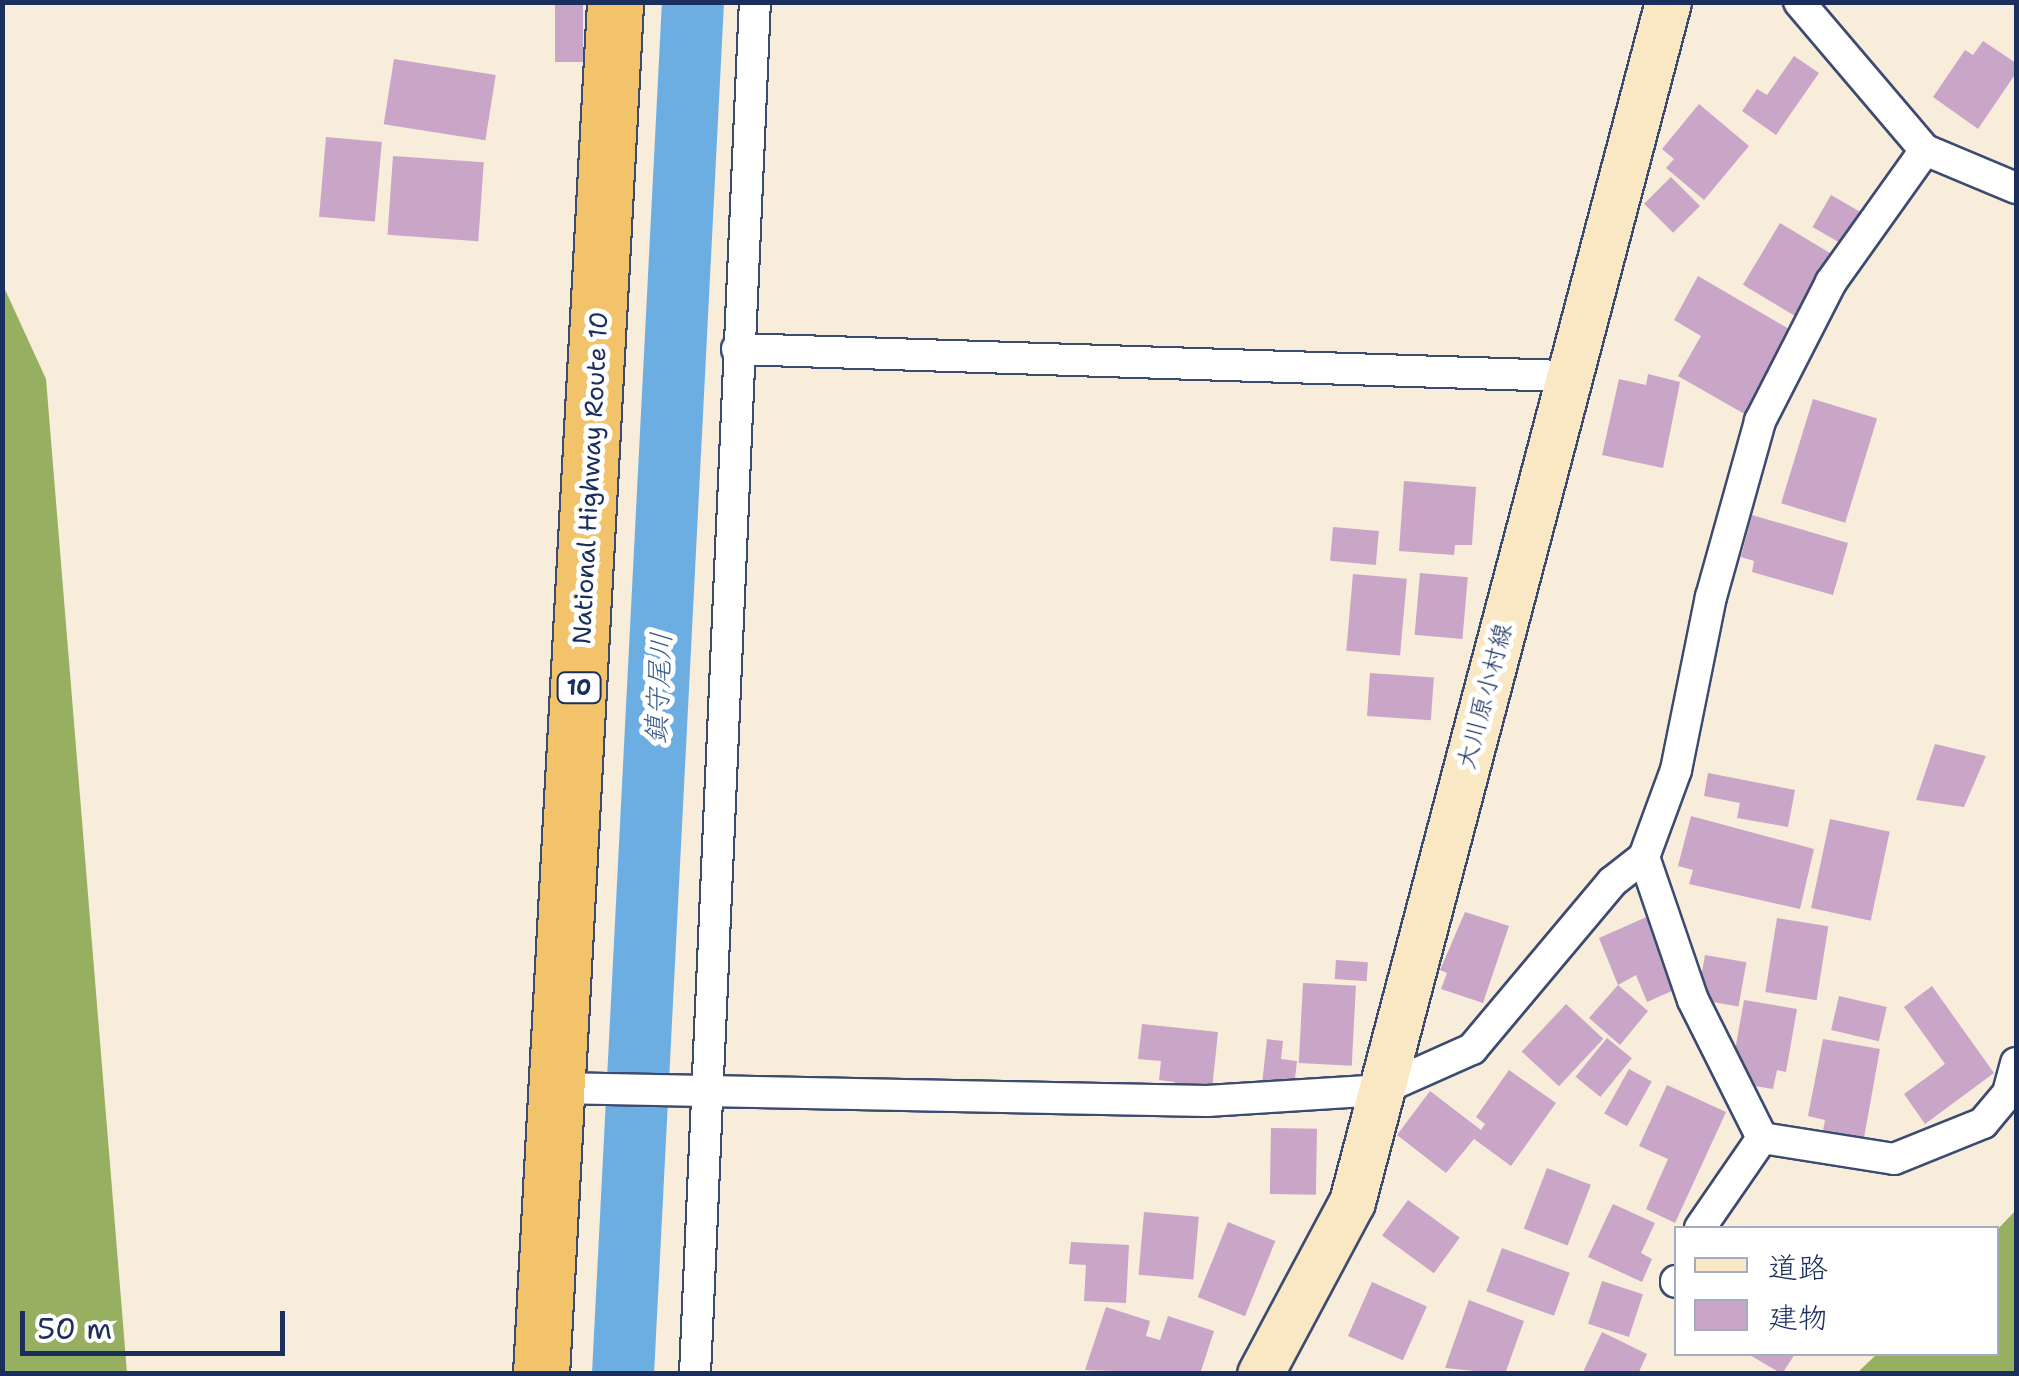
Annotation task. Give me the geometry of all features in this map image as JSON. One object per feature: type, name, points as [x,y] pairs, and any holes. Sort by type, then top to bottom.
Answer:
[{"type":"highway","name":"National Highway Route 10","points":[[542,1374],[578,1089],[615,2]]},
{"type":"main road","name":"大川原小村線","points":[[1260,1374],[1352,1202],[1544,480],[1565,376],[1668,2]]},
{"type":"street","points":[[695,1374],[702,1094],[755,2]]},
{"type":"street","points":[[1802,4],[1925,150],[2016,188]]},
{"type":"street","points":[[578,1089],[1207,1101],[1380,1090],[1472,1049],[1612,882],[1644,857],[1676,770],[1711,597],[1760,421],[1831,282],[1925,150]]},
{"type":"street","points":[[738,349],[1565,376]]},
{"type":"street","points":[[1644,857],[1693,1000],[1762,1138]]},
{"type":"street","points":[[1762,1138],[1894,1159],[1983,1123],[2008,1093],[2016,1064]]},
{"type":"street","points":[[1701,1226],[1762,1138]]},
{"type":"green space","points":[[2,283],[46,379],[127,1373],[3,1373]]},
{"type":"green space","points":[[2016,1210],[2016,1373],[1857,1373],[1875,1356],[1999,1356],[1999,1228]]},
{"type":"building","points":[[555,2],[583,2],[583,62],[555,62]]},
{"type":"building","points":[[1983,41],[2016,63],[2016,73],[1978,129],[1933,97],[1965,50],[1973,55]]},
{"type":"building","points":[[1794,56],[1819,73],[1776,135],[1742,111],[1757,89],[1767,95]]},
{"type":"building","points":[[394,59],[496,75],[485,140],[384,124]]},
{"type":"building","points":[[1699,104],[1749,146],[1704,200],[1666,168],[1674,159],[1662,149]]},
{"type":"building","points":[[326,137],[382,142],[375,222],[319,217]]},
{"type":"building","points":[[393,156],[484,162],[478,241],[387,235]]},
{"type":"building","points":[[1671,177],[1700,206],[1673,233],[1644,204]]},
{"type":"building","points":[[1831,195],[1865,214],[1846,247],[1812,227]]},
{"type":"building","points":[[1780,223],[1837,257],[1799,319],[1743,285]]},
{"type":"building","points":[[1698,276],[1796,333],[1748,416],[1678,376],[1701,336],[1674,320]]},
{"type":"building","points":[[1648,374],[1680,382],[1663,468],[1602,455],[1619,379],[1646,385]]},
{"type":"building","points":[[1813,399],[1877,419],[1845,523],[1781,503]]},
{"type":"building","points":[[1404,481],[1476,487],[1472,545],[1455,545],[1454,555],[1399,551]]},
{"type":"building","points":[[1752,515],[1848,543],[1833,595],[1752,572],[1754,561],[1741,557]]},
{"type":"building","points":[[1333,527],[1379,531],[1376,565],[1330,561]]},
{"type":"building","points":[[1420,573],[1468,577],[1462,639],[1415,635]]},
{"type":"building","points":[[1353,574],[1407,579],[1400,655],[1346,651]]},
{"type":"building","points":[[1370,673],[1434,677],[1431,720],[1367,716]]},
{"type":"building","points":[[1935,744],[1986,756],[1964,807],[1916,800]]},
{"type":"building","points":[[1708,773],[1795,790],[1788,827],[1737,818],[1740,803],[1704,796]]},
{"type":"building","points":[[1691,816],[1814,849],[1800,909],[1689,884],[1693,870],[1678,866]]},
{"type":"building","points":[[1830,819],[1890,832],[1871,921],[1811,908]]},
{"type":"building","points":[[1465,912],[1509,926],[1483,1003],[1441,989],[1447,973],[1440,970]]},
{"type":"building","points":[[1651,915],[1681,987],[1647,1002],[1636,975],[1618,985],[1599,938]]},
{"type":"building","points":[[1777,918],[1828,926],[1817,1000],[1765,992]]},
{"type":"building","points":[[1705,955],[1746,962],[1739,1007],[1697,999]]},
{"type":"building","points":[[1336,960],[1368,962],[1367,981],[1335,979]]},
{"type":"building","points":[[1303,983],[1356,986],[1352,1066],[1299,1063]]},
{"type":"building","points":[[1618,985],[1648,1011],[1620,1045],[1589,1018]]},
{"type":"building","points":[[1932,986],[1994,1073],[1925,1124],[1904,1094],[1945,1064],[1904,1007]]},
{"type":"building","points":[[1839,996],[1887,1007],[1879,1041],[1831,1030]]},
{"type":"building","points":[[1744,1000],[1797,1009],[1786,1072],[1777,1070],[1773,1089],[1742,1084],[1745,1064],[1733,1062]]},
{"type":"building","points":[[1566,1004],[1603,1039],[1559,1086],[1522,1052]]},
{"type":"building","points":[[1142,1024],[1218,1032],[1211,1099],[1174,1096],[1175,1082],[1159,1080],[1161,1061],[1138,1059]]},
{"type":"building","points":[[1607,1038],[1632,1058],[1600,1097],[1576,1077]]},
{"type":"building","points":[[1267,1039],[1283,1041],[1281,1059],[1297,1061],[1293,1097],[1261,1093]]},
{"type":"building","points":[[1823,1039],[1880,1049],[1862,1149],[1821,1142],[1825,1120],[1808,1116]]},
{"type":"building","points":[[1629,1069],[1652,1082],[1627,1126],[1604,1114]]},
{"type":"building","points":[[1509,1070],[1556,1103],[1511,1166],[1474,1139],[1446,1173],[1397,1135],[1430,1091],[1481,1130],[1485,1124],[1476,1117]]},
{"type":"building","points":[[1667,1085],[1726,1112],[1675,1223],[1646,1209],[1668,1159],[1639,1146]]},
{"type":"building","points":[[1271,1128],[1317,1129],[1316,1195],[1270,1194]]},
{"type":"building","points":[[1547,1168],[1591,1185],[1568,1246],[1524,1229]]},
{"type":"building","points":[[1408,1200],[1460,1238],[1434,1273],[1382,1236]]},
{"type":"building","points":[[1613,1204],[1655,1223],[1641,1253],[1652,1259],[1642,1282],[1588,1257]]},
{"type":"building","points":[[1144,1212],[1199,1217],[1193,1280],[1139,1275]]},
{"type":"building","points":[[1228,1222],[1275,1241],[1245,1316],[1198,1297]]},
{"type":"building","points":[[1071,1242],[1129,1245],[1126,1303],[1084,1301],[1086,1265],[1069,1264]]},
{"type":"building","points":[[1502,1248],[1570,1273],[1554,1316],[1486,1291]]},
{"type":"building","points":[[1602,1281],[1643,1294],[1629,1337],[1588,1324]]},
{"type":"building","points":[[1372,1282],[1427,1306],[1403,1360],[1348,1336]]},
{"type":"building","points":[[1469,1300],[1524,1321],[1505,1374],[1445,1368]]},
{"type":"building","points":[[1106,1307],[1150,1321],[1146,1336],[1160,1340],[1168,1316],[1214,1331],[1200,1374],[1085,1370]]},
{"type":"building","points":[[1602,1332],[1647,1354],[1638,1374],[1582,1374]]},
{"type":"building","points":[[1751,1356],[1794,1356],[1782,1374]]},
{"type":"waterway","name":"鎮守尾川","points":[[623,1374],[693,2]]}]
